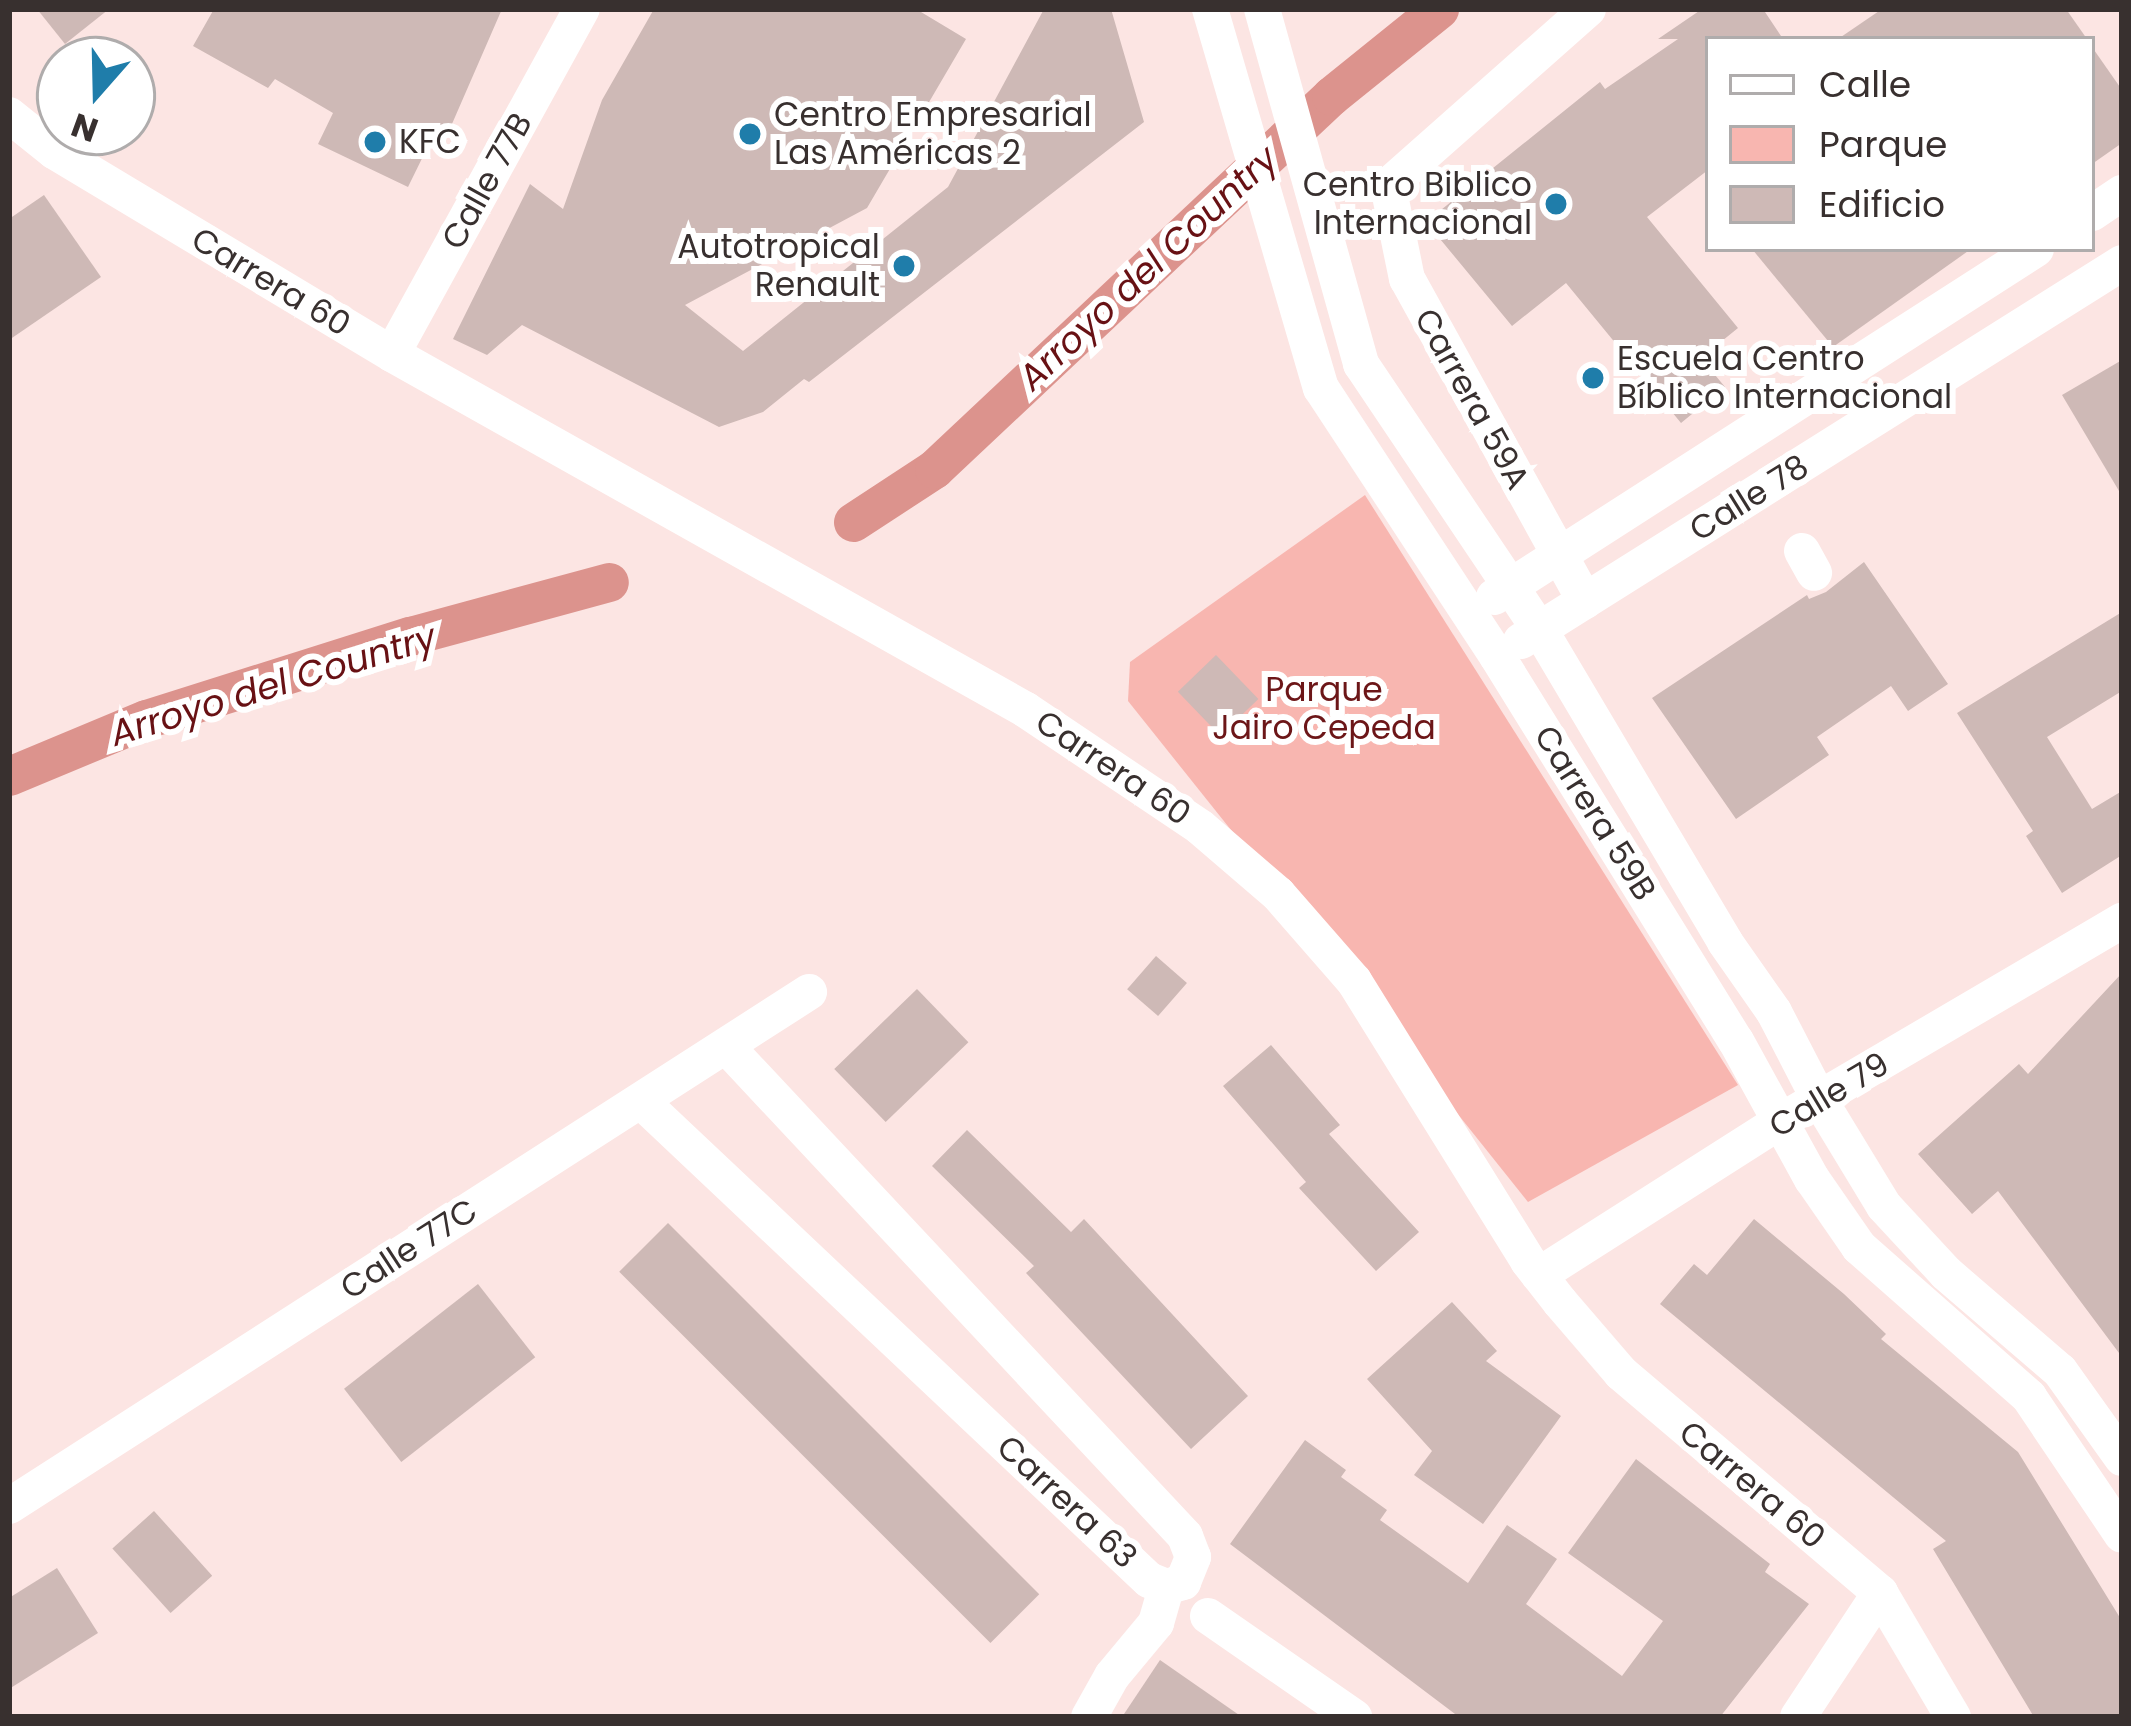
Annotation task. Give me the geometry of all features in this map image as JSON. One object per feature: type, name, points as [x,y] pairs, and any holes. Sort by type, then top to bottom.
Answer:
[{"type":"street","name":"Calle 77B","points":[[392,354],[582,9]]},
{"type":"street","name":"Carrera 59B","points":[[1210,9],[1321,388],[1497,656],[1859,1247],[2029,1397],[2122,1535]]},
{"type":"street","name":"Carrera 59B","points":[[1262,9],[1361,364],[1540,630],[1725,941],[1774,1012],[1819,1099],[1885,1206],[1946,1273],[2060,1371],[2122,1458]]},
{"type":"street","name":"Carrera 59A","points":[[1585,601],[1407,279],[1388,186],[1588,9]]},
{"type":"street","name":"Carrera 60","points":[[9,115],[54,151],[392,354],[1026,710],[1200,826],[1278,895],[1354,981],[1539,1275],[1621,1373],[1880,1593],[1953,1717]]},
{"type":"street","points":[[2095,210],[2122,193]]},
{"type":"street","name":"Calle 78","points":[[1470,613],[1560,560],[2031,252]]},
{"type":"street","name":"Calle 78","points":[[1497,656],[2122,263]]},
{"type":"street","name":"Calle 79","points":[[1539,1275],[1779,1122],[2122,921]]},
{"type":"street","name":"Calle 77C","points":[[9,1506],[809,992]]},
{"type":"street","name":"Carrera 63","points":[[641,1101],[1149,1580],[1166,1588],[1183,1582],[1192,1566],[1185,1536],[727,1046]]},
{"type":"street","points":[[1089,1717],[1112,1676],[1156,1623],[1166,1588]]},
{"type":"street","points":[[1798,1717],[1880,1593]]},
{"type":"street","points":[[1208,1616],[1354,1717]]},
{"type":"green space","name":"Parque Jairo Cepeda","points":[[1365,495],[1738,1085],[1528,1202],[1128,701],[1130,662]]},
{"type":"building","points":[[37,9],[109,9],[75,36],[59,36]]},
{"type":"building","points":[[214,9],[502,9],[445,140],[434,134],[408,187],[318,144],[333,113],[275,79],[268,88],[193,46]]},
{"type":"building","points":[[654,9],[916,9],[966,39],[867,208],[685,305],[743,351],[948,187],[1044,9],[1111,9],[1144,122],[809,382],[804,379],[763,412],[719,427],[522,325],[487,355],[453,339],[530,184],[563,209],[602,100]]},
{"type":"building","points":[[1702,9],[1763,9],[1781,36],[1705,36],[1705,172],[1647,217],[1738,328],[1701,358],[1725,387],[1681,423],[1566,283],[1512,326],[1426,222],[1600,82],[1605,89],[1678,39],[1658,39]]},
{"type":"building","points":[[1882,9],[2066,9],[2085,36],[1842,36]]},
{"type":"building","points":[[2095,51],[2122,90],[2122,143],[2095,162]]},
{"type":"building","points":[[44,195],[101,277],[9,340],[9,219]]},
{"type":"building","points":[[1754,252],[1967,252],[1833,347]]},
{"type":"building","points":[[2122,360],[2122,496],[2062,395]]},
{"type":"building","points":[[1864,562],[1948,684],[1908,711],[1891,686],[1817,737],[1829,755],[1736,819],[1652,698],[1807,595],[1809,599],[1826,592]]},
{"type":"building","points":[[2122,612],[2122,691],[2047,737],[2092,809],[2122,791],[2122,855],[2062,893],[2026,836],[2033,831],[1957,713]]},
{"type":"building","points":[[1216,655],[1258,699],[1220,736],[1178,692]]},
{"type":"building","points":[[1156,956],[1187,983],[1158,1016],[1127,989]]},
{"type":"building","points":[[2122,973],[2122,1357],[1998,1191],[1972,1214],[1918,1154],[2019,1064],[2028,1074]]},
{"type":"building","points":[[917,989],[968,1042],[886,1122],[834,1069]]},
{"type":"building","points":[[1271,1045],[1340,1125],[1329,1134],[1419,1232],[1376,1271],[1299,1188],[1306,1182],[1223,1086]]},
{"type":"building","points":[[967,1130],[1071,1232],[1084,1219],[1248,1396],[1191,1449],[1026,1273],[1034,1266],[932,1166]]},
{"type":"building","points":[[1754,1219],[1844,1294],[1886,1334],[1881,1339],[2018,1452],[2122,1621],[2122,1717],[2034,1717],[1933,1549],[1946,1541],[1660,1304],[1694,1264],[1707,1275]]},
{"type":"building","points":[[668,1223],[1039,1594],[990,1643],[619,1272]]},
{"type":"building","points":[[478,1284],[535,1357],[401,1462],[344,1389]]},
{"type":"building","points":[[1452,1302],[1497,1351],[1486,1361],[1561,1416],[1483,1524],[1414,1475],[1432,1451],[1367,1379]]},
{"type":"building","points":[[1305,1440],[1346,1470],[1341,1477],[1387,1510],[1380,1520],[1468,1583],[1507,1525],[1557,1559],[1526,1604],[1622,1676],[1663,1621],[1568,1553],[1636,1459],[1770,1564],[1765,1572],[1809,1604],[1720,1717],[1459,1717],[1230,1544]]},
{"type":"building","points":[[154,1511],[212,1576],[171,1613],[112,1548]]},
{"type":"building","points":[[57,1568],[98,1633],[9,1689],[9,1598]]},
{"type":"building","points":[[1160,1660],[1242,1717],[1122,1717]]},
{"type":"waterway","name":"Arroyo del Country","points":[[853,522],[934,469],[1331,96],[1439,9]]},
{"type":"waterway","name":"Arroyo del Country","points":[[9,776],[146,719],[410,636],[609,582]]},
{"type":"place","name":"Centro Empresarial Las Américas 2","points":[[750,134]]},
{"type":"place","name":"KFC","points":[[375,142]]},
{"type":"place","name":"Centro Biblico Internacional","points":[[1556,204]]},
{"type":"place","name":"Autotropical Renault","points":[[904,266]]},
{"type":"place","name":"Escuela Centro Bíblico Internacional","points":[[1593,378]]}]
